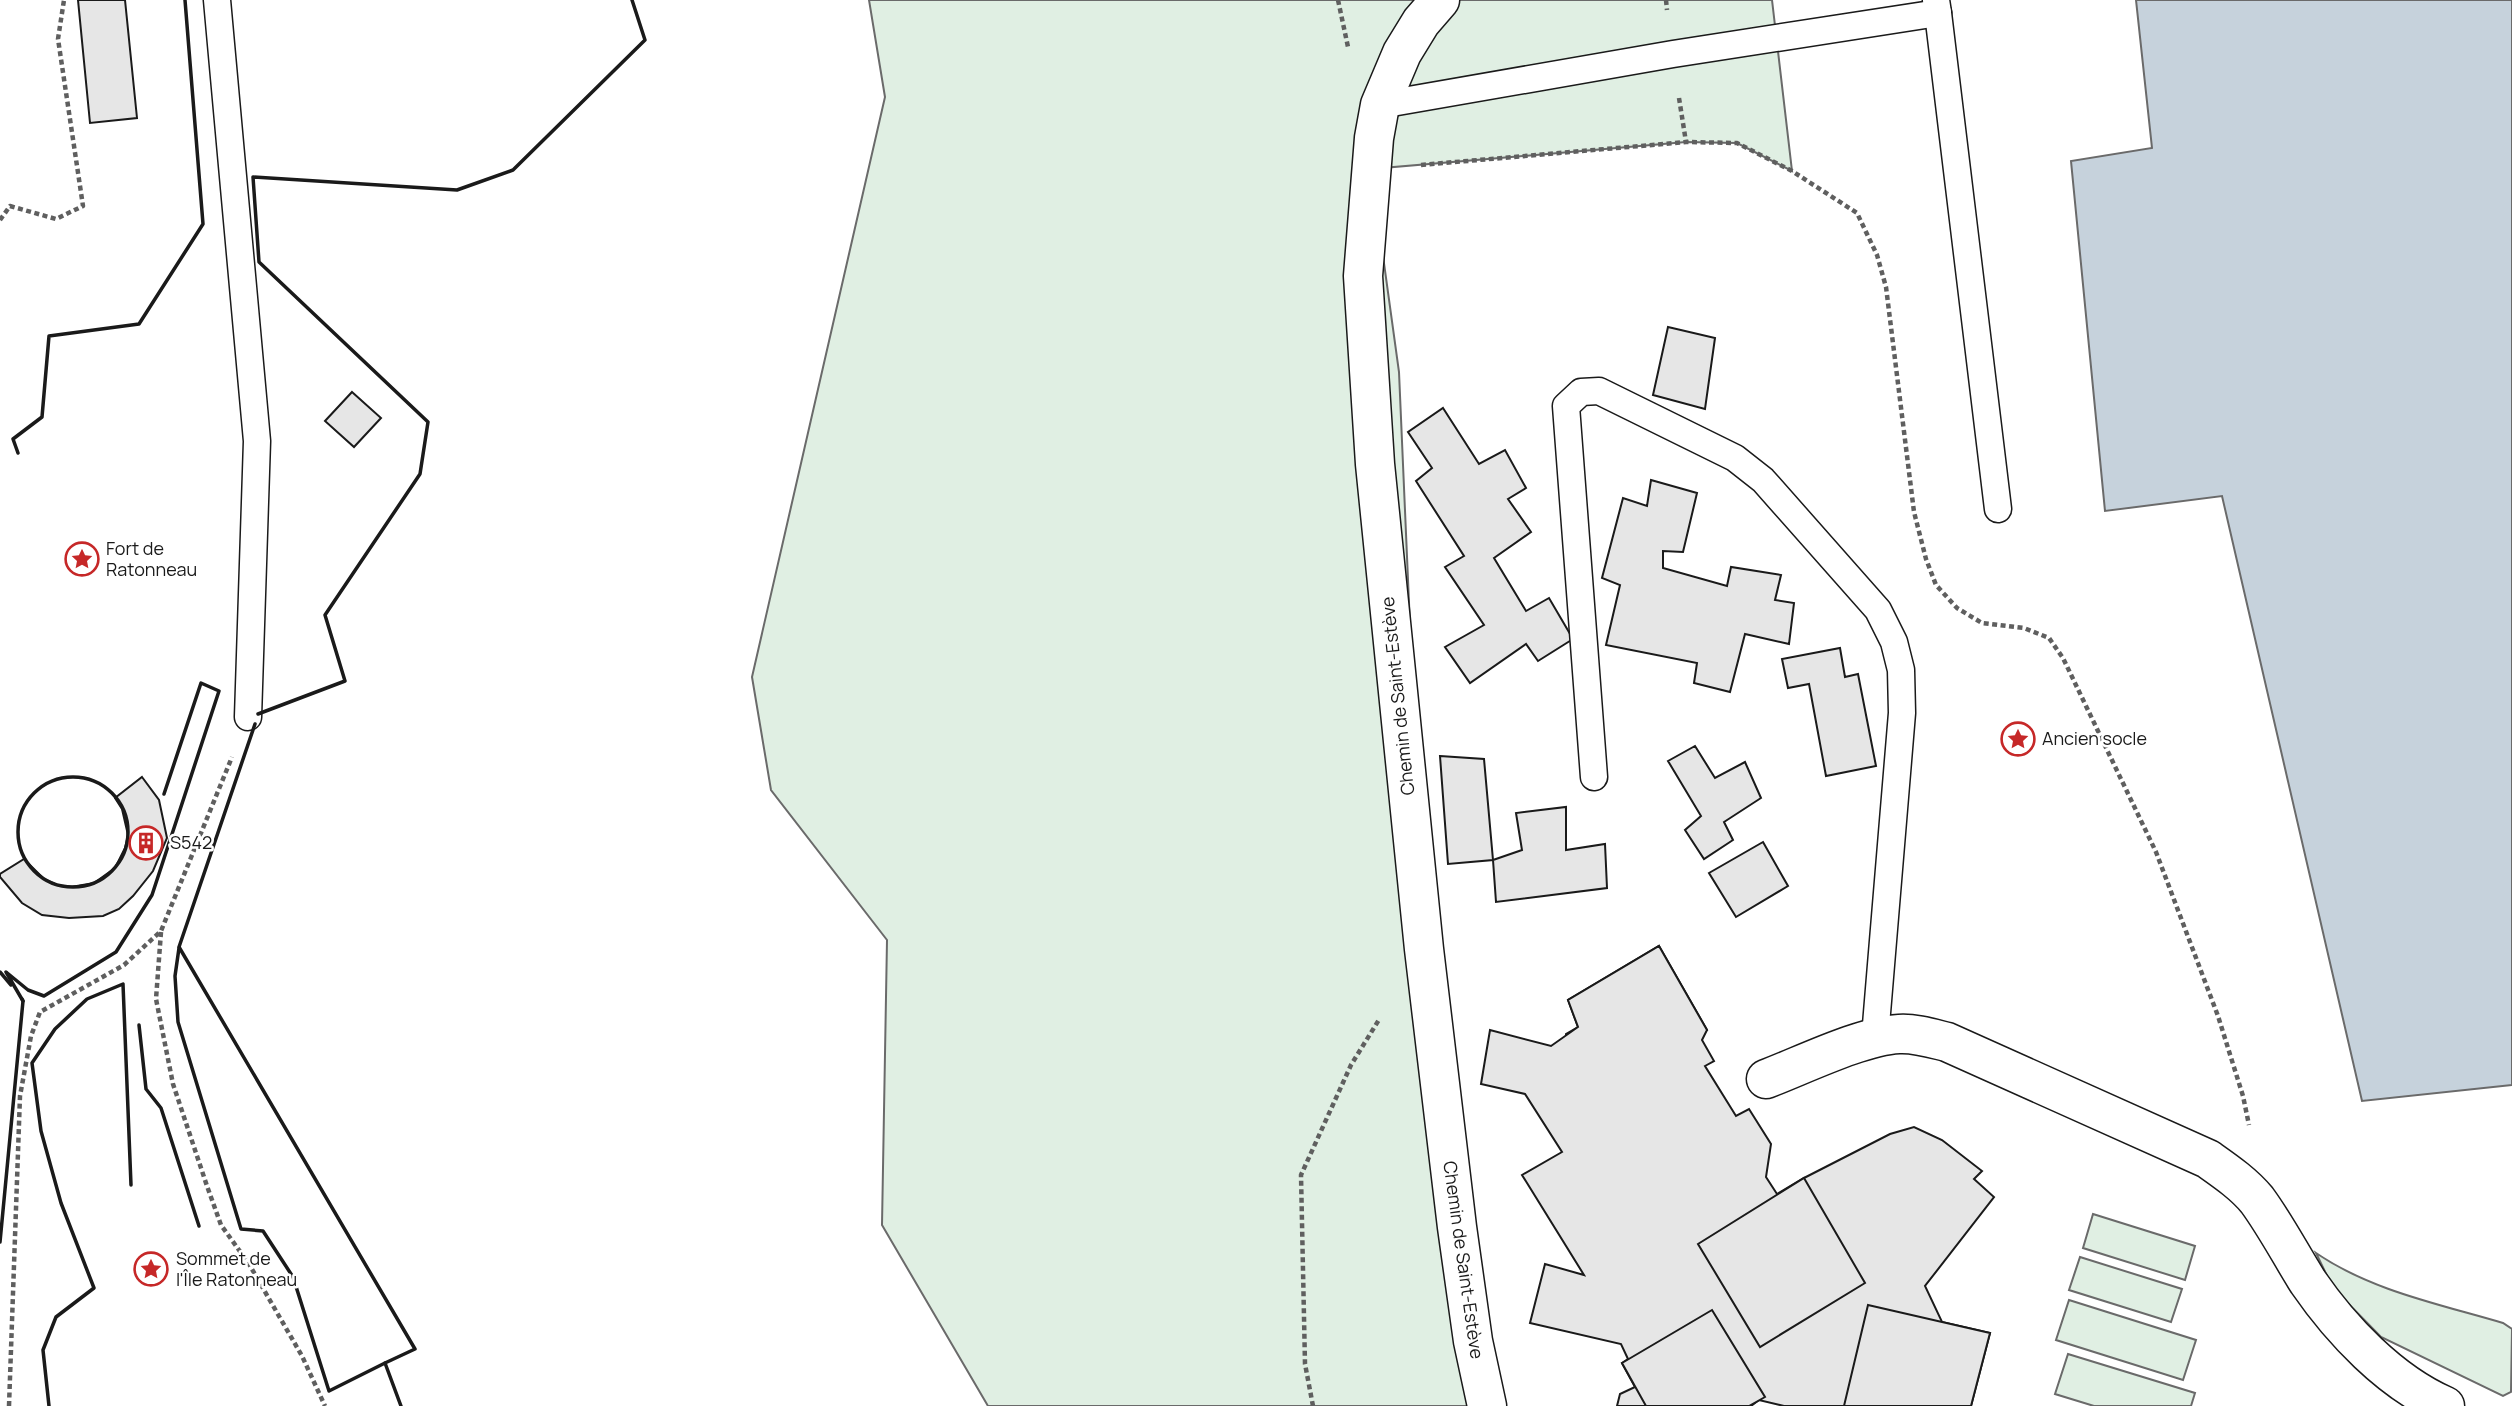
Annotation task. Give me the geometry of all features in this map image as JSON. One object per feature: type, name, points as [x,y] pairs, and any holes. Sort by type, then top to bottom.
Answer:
[{"type":"street","name":"Chemin de Saint-Estève","points":[[1440,0],[1421,22],[1402,53],[1380,106],[1371,169],[1363,276],[1375,464],[1424,950],[1462,1265],[1473,1341],[1487,1406]]},
{"type":"street","points":[[1766,1079],[1874,1037],[1901,1034],[1947,1042],[2208,1159],[2232,1176],[2256,1199],[2309,1283],[2340,1326],[2396,1375],[2433,1401],[2445,1406]]},
{"type":"lane","points":[[217,0],[257,441],[248,717]]},
{"type":"lane","points":[[1380,106],[1937,7],[1998,509]]},
{"type":"lane","points":[[1594,776],[1566,406],[1581,393],[1598,391],[1735,458],[1763,480],[1878,610],[1894,642],[1901,670],[1902,724],[1874,1037]]},
{"type":"path","points":[[0,220],[10,206],[56,219],[83,206],[58,39],[64,0]]},
{"type":"path","points":[[1371,169],[1686,142],[1737,143],[1792,171],[1857,213],[1877,255],[1886,287],[1914,512],[1936,585],[1957,608],[1982,623],[2025,628],[2049,638],[2063,658],[2155,852],[2218,1016],[2243,1096],[2256,1199]]},
{"type":"path","points":[[248,717],[162,931],[156,999],[173,1084],[221,1224],[249,1264],[302,1356],[325,1406]]},
{"type":"path","points":[[9,1406],[20,1096],[31,1036],[40,1012],[124,965],[162,931]]},
{"type":"path","points":[[1313,1406],[1305,1364],[1301,1175],[1351,1065],[1424,950]]},
{"type":"green space","points":[[869,0],[1772,0],[1792,171],[1737,143],[1686,142],[1371,169],[1399,372],[1424,949],[1487,1406],[988,1406],[882,1225],[887,940],[771,790],[752,677],[885,97]]},
{"type":"green space","points":[[2093,1214],[2195,1246],[2185,1280],[2083,1248]]},
{"type":"green space","points":[[2316,1253],[2383,1287],[2503,1323],[2512,1329],[2511,1392],[2503,1396],[2381,1337],[2333,1288]]},
{"type":"green space","points":[[2080,1257],[2182,1289],[2171,1322],[2069,1290]]},
{"type":"green space","points":[[2069,1300],[2196,1340],[2183,1380],[2056,1340]]},
{"type":"green space","points":[[2068,1354],[2195,1393],[2191,1406],[2094,1406],[2055,1394]]},
{"type":"shaded area","points":[[2136,0],[2512,0],[2512,1085],[2362,1101],[2222,496],[2105,511],[2071,161],[2152,148]]},
{"type":"building","points":[[78,0],[125,0],[137,118],[90,123]]},
{"type":"building","points":[[1668,327],[1715,338],[1705,409],[1653,395]]},
{"type":"building","points":[[352,392],[381,418],[354,447],[325,421]]},
{"type":"building","points":[[1443,408],[1479,464],[1505,450],[1526,488],[1508,499],[1531,532],[1494,558],[1526,611],[1549,598],[1573,639],[1538,661],[1526,644],[1470,683],[1445,647],[1484,625],[1445,567],[1464,556],[1416,481],[1432,468],[1408,432]]},
{"type":"building","points":[[1651,480],[1697,493],[1683,552],[1663,551],[1663,568],[1727,586],[1731,567],[1781,575],[1775,600],[1794,603],[1789,644],[1745,634],[1730,692],[1694,683],[1697,663],[1606,645],[1620,585],[1602,578],[1623,498],[1647,506]]},
{"type":"building","points":[[1840,648],[1845,677],[1858,674],[1876,766],[1826,776],[1809,684],[1788,688],[1782,659]]},
{"type":"building","points":[[1695,746],[1715,778],[1745,762],[1761,798],[1724,822],[1733,840],[1704,859],[1685,830],[1701,816],[1668,761]]},
{"type":"building","points":[[1440,756],[1484,759],[1493,860],[1448,864]]},
{"type":"building","name":"S542","points":[[142,777],[159,800],[167,838],[153,871],[133,896],[119,909],[103,916],[69,918],[42,915],[22,903],[0,874],[24,859],[44,879],[71,887],[94,883],[115,868],[128,835],[122,809],[115,798]]},
{"type":"building","points":[[1566,807],[1566,850],[1605,844],[1607,888],[1496,902],[1493,860],[1522,850],[1516,813]]},
{"type":"building","points":[[1763,842],[1788,886],[1736,917],[1709,873]]},
{"type":"building","points":[[1659,946],[1707,1030],[1652,1064],[1661,1083],[1643,1162],[1671,1208],[1589,1256],[1539,1171],[1595,1136],[1592,1093],[1567,1050],[1566,1034],[1578,1027],[1568,1000]]},
{"type":"building","points":[[1659,946],[1707,1030],[1702,1040],[1714,1061],[1705,1066],[1736,1116],[1749,1109],[1771,1144],[1766,1177],[1777,1194],[1890,1134],[1914,1127],[1942,1140],[1982,1171],[1974,1179],[1994,1197],[1925,1286],[1942,1322],[1990,1333],[1971,1406],[1784,1406],[1759,1400],[1751,1406],[1617,1406],[1620,1394],[1635,1387],[1622,1363],[1628,1359],[1621,1344],[1530,1323],[1545,1264],[1584,1275],[1522,1175],[1562,1152],[1525,1094],[1481,1084],[1490,1030],[1551,1046],[1578,1027],[1568,1000]]},
{"type":"building","points":[[1804,1178],[1865,1283],[1760,1347],[1698,1244]]},
{"type":"building","points":[[1868,1305],[1990,1333],[1971,1406],[1844,1406]]},
{"type":"building","points":[[1712,1310],[1765,1397],[1749,1406],[1646,1406],[1622,1363]]},
{"type":"wall","points":[[18,453],[13,439],[42,417],[49,336],[139,324],[203,224],[185,0]]},
{"type":"wall","points":[[258,714],[345,681],[325,615],[420,474],[428,422],[259,262],[253,177],[457,190],[513,170],[645,40],[632,0]]},
{"type":"wall","points":[[23,1001],[6,972],[28,990],[44,996],[116,952],[152,895],[219,691],[201,683],[164,794]]},
{"type":"wall","points":[[255,724],[179,947],[415,1349],[385,1363],[401,1406]]},
{"type":"wall","points":[[73,777],[94,782],[112,793],[123,811],[128,832],[123,853],[112,871],[94,882],[73,887],[52,882],[34,871],[23,853],[18,832],[23,811],[34,793],[52,782],[73,777]]},
{"type":"wall","points":[[179,948],[175,976],[178,1022],[241,1229],[263,1231],[293,1277],[329,1391],[385,1363]]},
{"type":"wall","points":[[0,972],[11,985]]},
{"type":"wall","points":[[49,1406],[43,1350],[56,1317],[94,1288],[61,1203],[41,1131],[32,1063],[55,1029],[87,999],[123,984],[131,1185]]},
{"type":"wall","points":[[0,1242],[22,999]]},
{"type":"wall","points":[[139,1025],[146,1089],[161,1108],[199,1226]]},
{"type":"place","name":"Fort de Ratonneau","points":[[82,559]]},
{"type":"place","name":"Ancien socle","points":[[2018,739]]},
{"type":"place","name":"S542","points":[[146,843]]},
{"type":"place","name":"Sommet de l'Île Ratonneau","points":[[151,1269]]}]
